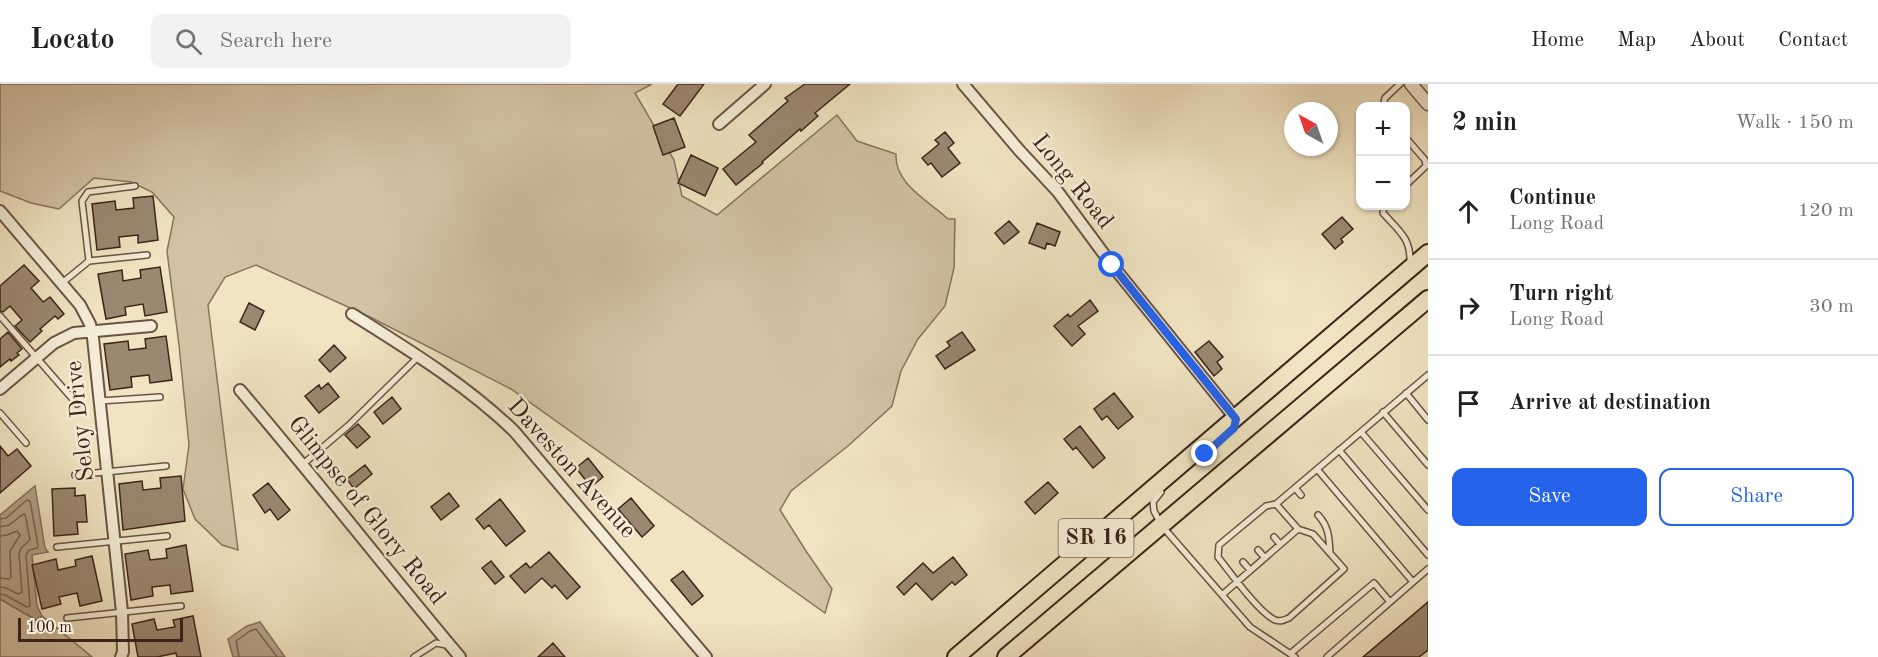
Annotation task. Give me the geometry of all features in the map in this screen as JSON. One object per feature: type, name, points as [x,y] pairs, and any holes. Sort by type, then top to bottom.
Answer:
[{"type":"highway","name":"SR 16","points":[[956,657],[1235,423],[1428,253]]},
{"type":"highway","name":"SR 16","points":[[1006,657],[1428,299]]},
{"type":"street","points":[[719,124],[765,84]]},
{"type":"street","name":"Long Road","points":[[963,84],[1058,192],[1235,423]]},
{"type":"street","points":[[1411,84],[1428,104]]},
{"type":"street","name":"Seloy Drive","points":[[0,211],[80,305],[91,330],[122,612],[123,652],[121,657]]},
{"type":"street","name":"Daveston Avenue","points":[[352,314],[419,356],[474,395],[514,430],[706,657]]},
{"type":"street","points":[[0,389],[54,343],[74,333],[151,326]]},
{"type":"street","name":"Glimpse of Glory Road","points":[[240,390],[440,636],[460,657]]},
{"type":"lane","points":[[1384,102],[1385,98],[1400,84]]},
{"type":"lane","points":[[1410,143],[1425,160],[1426,166],[1410,181]]},
{"type":"lane","points":[[89,261],[82,201],[88,192],[135,186]]},
{"type":"lane","points":[[1383,210],[1383,213],[1407,241],[1410,250],[1410,269]]},
{"type":"lane","points":[[62,283],[89,261],[147,255]]},
{"type":"lane","points":[[0,316],[77,404]]},
{"type":"lane","points":[[302,465],[349,425],[419,356]]},
{"type":"lane","points":[[1276,504],[1298,530],[1313,534],[1344,569],[1288,618],[1281,621],[1264,613],[1218,558],[1219,545],[1257,517],[1266,506],[1276,504],[1428,375]]},
{"type":"lane","points":[[1406,393],[1428,420]]},
{"type":"lane","points":[[100,401],[160,397]]},
{"type":"lane","points":[[1383,412],[1428,465]]},
{"type":"lane","points":[[0,413],[26,443]]},
{"type":"lane","points":[[1361,432],[1428,510]]},
{"type":"lane","points":[[1339,450],[1428,555]]},
{"type":"lane","points":[[75,475],[166,466]]},
{"type":"lane","points":[[1317,469],[1413,582]]},
{"type":"lane","points":[[1167,487],[1153,502],[1154,511],[1162,526],[1250,627],[1292,656],[1374,583],[1390,602]]},
{"type":"lane","points":[[1295,488],[1301,495]]},
{"type":"lane","points":[[1318,515],[1329,531],[1330,553]]},
{"type":"lane","points":[[1222,595],[1298,530]]},
{"type":"lane","points":[[57,547],[167,536]]},
{"type":"lane","points":[[1274,537],[1280,544]]},
{"type":"lane","points":[[1258,550],[1265,558]]},
{"type":"lane","points":[[1244,562],[1250,570]]},
{"type":"lane","points":[[1327,657],[1428,569]]},
{"type":"lane","points":[[67,618],[181,606]]},
{"type":"lane","points":[[414,657],[436,643],[450,645]]},
{"type":"shaded area","points":[[0,84],[652,84],[635,93],[674,160],[682,196],[717,215],[837,115],[857,141],[896,154],[901,174],[914,191],[948,219],[955,219],[954,268],[945,306],[918,339],[901,371],[892,406],[848,446],[791,491],[780,510],[832,589],[825,613],[511,389],[370,317],[256,265],[225,277],[208,305],[238,550],[222,545],[195,519],[183,489],[189,445],[167,251],[174,217],[152,192],[131,182],[94,178],[59,209],[31,203],[0,191]]},
{"type":"shaded area","points":[[0,599],[36,620],[42,616],[92,657],[0,657]]},
{"type":"water","points":[[35,486],[45,548],[48,552],[32,555],[37,606],[42,616],[36,620],[0,599],[0,515]]},
{"type":"water","points":[[260,622],[285,657],[233,657],[228,639],[247,626]]},
{"type":"building","points":[[678,84],[704,84],[680,116],[663,104]]},
{"type":"building","points":[[805,84],[850,84],[815,113],[818,116],[736,185],[723,169],[756,142],[749,135],[788,101],[785,98]]},
{"type":"building","points":[[674,118],[685,147],[663,155],[653,126]]},
{"type":"building","points":[[945,132],[954,143],[948,148],[960,163],[942,177],[931,163],[928,165],[922,158],[939,144],[935,140]]},
{"type":"building","points":[[691,155],[718,168],[705,196],[678,183]]},
{"type":"building","points":[[153,196],[158,240],[138,243],[138,235],[119,237],[120,247],[97,250],[92,204],[115,201],[116,210],[134,208],[133,198]]},
{"type":"building","points":[[1342,217],[1353,229],[1341,239],[1343,242],[1335,249],[1322,234]]},
{"type":"building","points":[[1009,221],[1019,232],[1004,244],[995,233]]},
{"type":"building","points":[[1037,223],[1060,232],[1055,246],[1047,243],[1045,249],[1029,243]]},
{"type":"building","points":[[24,265],[39,281],[31,288],[43,302],[50,297],[64,314],[58,319],[55,316],[40,329],[42,331],[30,342],[15,326],[22,320],[10,306],[3,312],[0,311],[0,286]]},
{"type":"building","points":[[160,267],[167,312],[145,316],[143,304],[125,307],[126,315],[106,319],[98,274],[122,270],[123,281],[141,278],[140,270]]},
{"type":"building","points":[[1090,300],[1098,311],[1078,326],[1085,334],[1072,346],[1054,326],[1068,314],[1070,317]]},
{"type":"building","points":[[249,303],[264,311],[255,330],[240,322]]},
{"type":"building","points":[[8,332],[22,349],[17,353],[19,355],[0,367],[0,339]]},
{"type":"building","points":[[962,332],[975,350],[945,369],[936,356],[950,346],[947,342]]},
{"type":"building","points":[[166,336],[172,380],[150,383],[149,375],[131,377],[132,387],[110,390],[104,344],[128,341],[129,350],[146,348],[145,339]]},
{"type":"building","points":[[1209,341],[1223,357],[1217,362],[1222,369],[1214,376],[1195,352]]},
{"type":"building","points":[[334,345],[346,358],[330,372],[319,360]]},
{"type":"building","points":[[328,383],[339,397],[319,413],[305,396],[319,385],[321,389]]},
{"type":"building","points":[[1114,393],[1133,417],[1118,429],[1107,416],[1102,420],[1094,409]]},
{"type":"building","points":[[392,397],[401,409],[383,424],[374,412]]},
{"type":"building","points":[[358,424],[370,437],[357,448],[345,435]]},
{"type":"building","points":[[1080,426],[1105,458],[1093,468],[1076,447],[1073,450],[1064,439]]},
{"type":"building","points":[[0,446],[8,456],[17,449],[31,466],[0,493]]},
{"type":"building","points":[[588,458],[603,477],[591,487],[576,468]]},
{"type":"building","points":[[365,465],[372,474],[354,489],[347,479]]},
{"type":"building","points":[[181,476],[185,521],[123,530],[119,484],[142,481],[143,490],[161,488],[160,478]]},
{"type":"building","points":[[1048,482],[1058,493],[1035,514],[1025,502]]},
{"type":"building","points":[[268,483],[290,510],[278,520],[270,509],[265,513],[253,495]]},
{"type":"building","points":[[75,488],[75,496],[85,495],[87,522],[77,522],[78,534],[54,536],[52,489]]},
{"type":"building","points":[[449,493],[459,506],[441,520],[431,507]]},
{"type":"building","points":[[631,498],[654,526],[642,537],[618,509]]},
{"type":"building","points":[[500,499],[525,531],[506,546],[489,525],[484,529],[476,519]]},
{"type":"building","points":[[186,545],[193,591],[171,594],[170,585],[152,587],[153,596],[131,600],[125,554],[148,550],[150,560],[167,558],[166,549]]},
{"type":"building","points":[[549,552],[580,587],[567,599],[555,585],[552,588],[542,578],[525,593],[510,576],[526,563],[530,568]]},
{"type":"building","points":[[92,556],[102,601],[80,606],[77,593],[59,597],[61,604],[42,609],[32,565],[56,559],[58,570],[76,566],[75,560]]},
{"type":"building","points":[[953,557],[967,575],[955,585],[952,582],[932,600],[916,583],[904,595],[897,587],[923,563],[933,573]]},
{"type":"building","points":[[491,561],[504,577],[495,584],[482,568]]},
{"type":"building","points":[[683,571],[703,596],[692,605],[671,580]]},
{"type":"building","points":[[1428,602],[1428,650],[1419,657],[1363,657]]},
{"type":"building","points":[[193,616],[201,657],[177,657],[176,653],[157,657],[138,657],[132,624],[154,619],[157,630],[175,627],[173,620]]},
{"type":"building","points":[[553,643],[565,657],[538,657]]},
{"type":"route","points":[[1112,265],[1236,419],[1234,428],[1205,454]]}]
